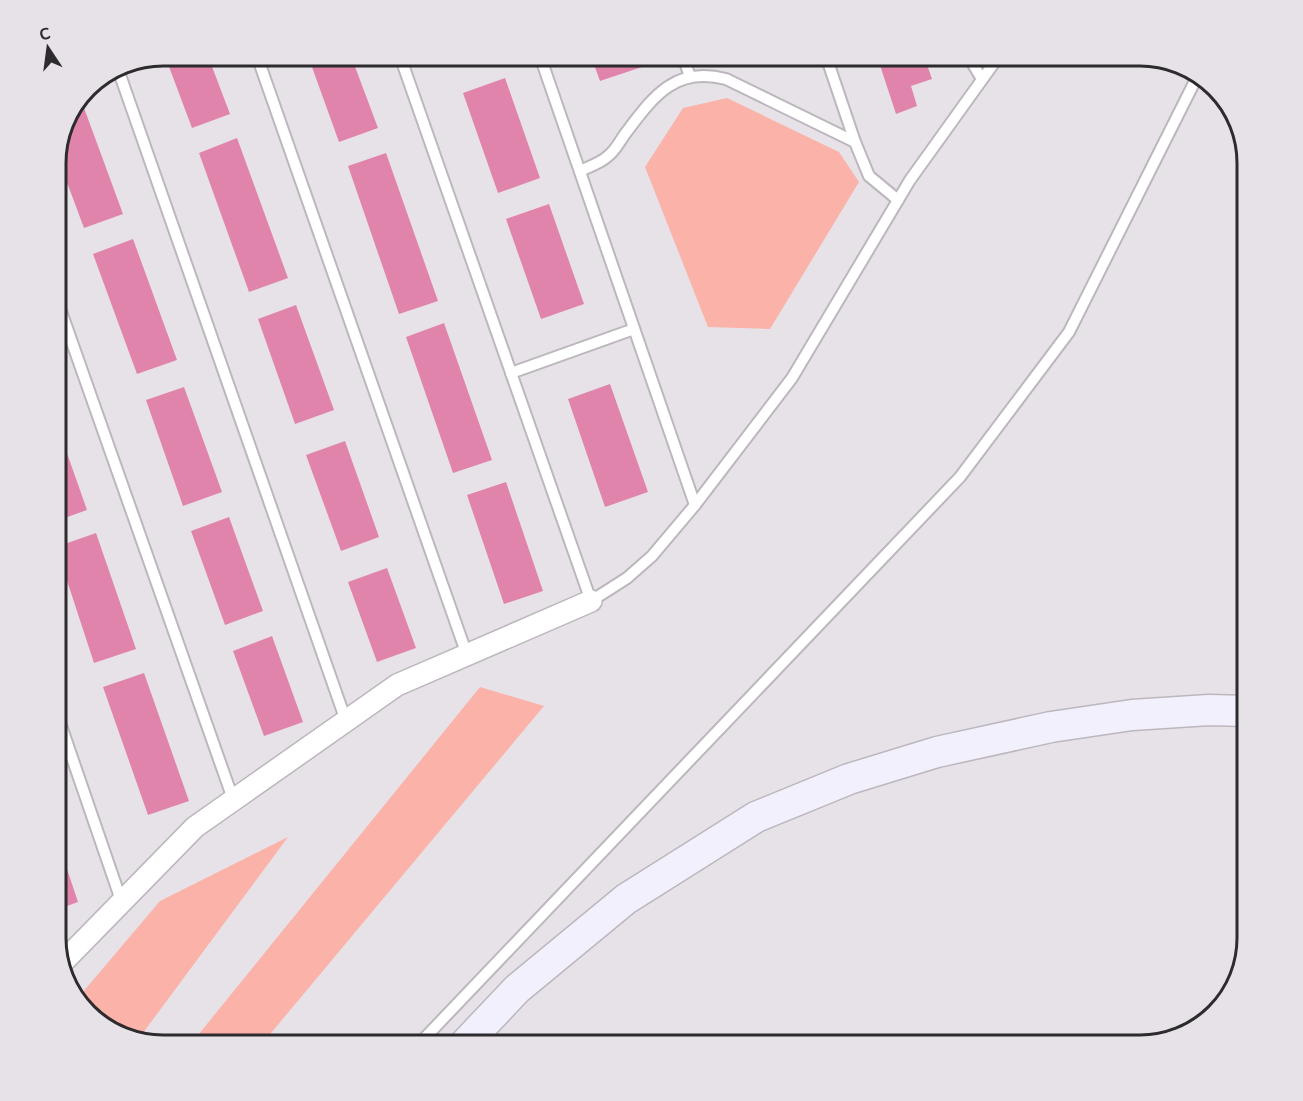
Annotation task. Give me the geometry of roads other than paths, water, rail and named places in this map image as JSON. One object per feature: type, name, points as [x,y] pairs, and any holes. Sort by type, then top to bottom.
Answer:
[{"type":"main road","points":[[474,1035],[517,989],[626,899],[756,817],[849,779],[937,752],[1052,727],[1132,715],[1209,710],[1237,711]]},
{"type":"street","points":[[68,957],[195,827],[397,685],[591,601]]},
{"type":"lane","points":[[261,66],[467,655]]},
{"type":"lane","points":[[404,66],[591,601],[627,578],[652,556],[695,505],[792,378],[898,200],[992,66]]},
{"type":"lane","points":[[543,66],[695,505]]},
{"type":"lane","points":[[686,66],[690,76]]},
{"type":"lane","points":[[829,66],[869,176],[898,200]]},
{"type":"lane","points":[[974,66],[982,79]]},
{"type":"lane","points":[[580,171],[608,157],[652,99],[668,85],[690,76],[709,75],[726,79],[855,142]]},
{"type":"lane","points":[[120,76],[346,721]]},
{"type":"lane","points":[[428,1035],[960,477],[1069,332],[1194,83]]},
{"type":"lane","points":[[66,325],[233,799]]},
{"type":"lane","points":[[511,373],[634,329]]},
{"type":"lane","points":[[66,740],[121,900]]}]
